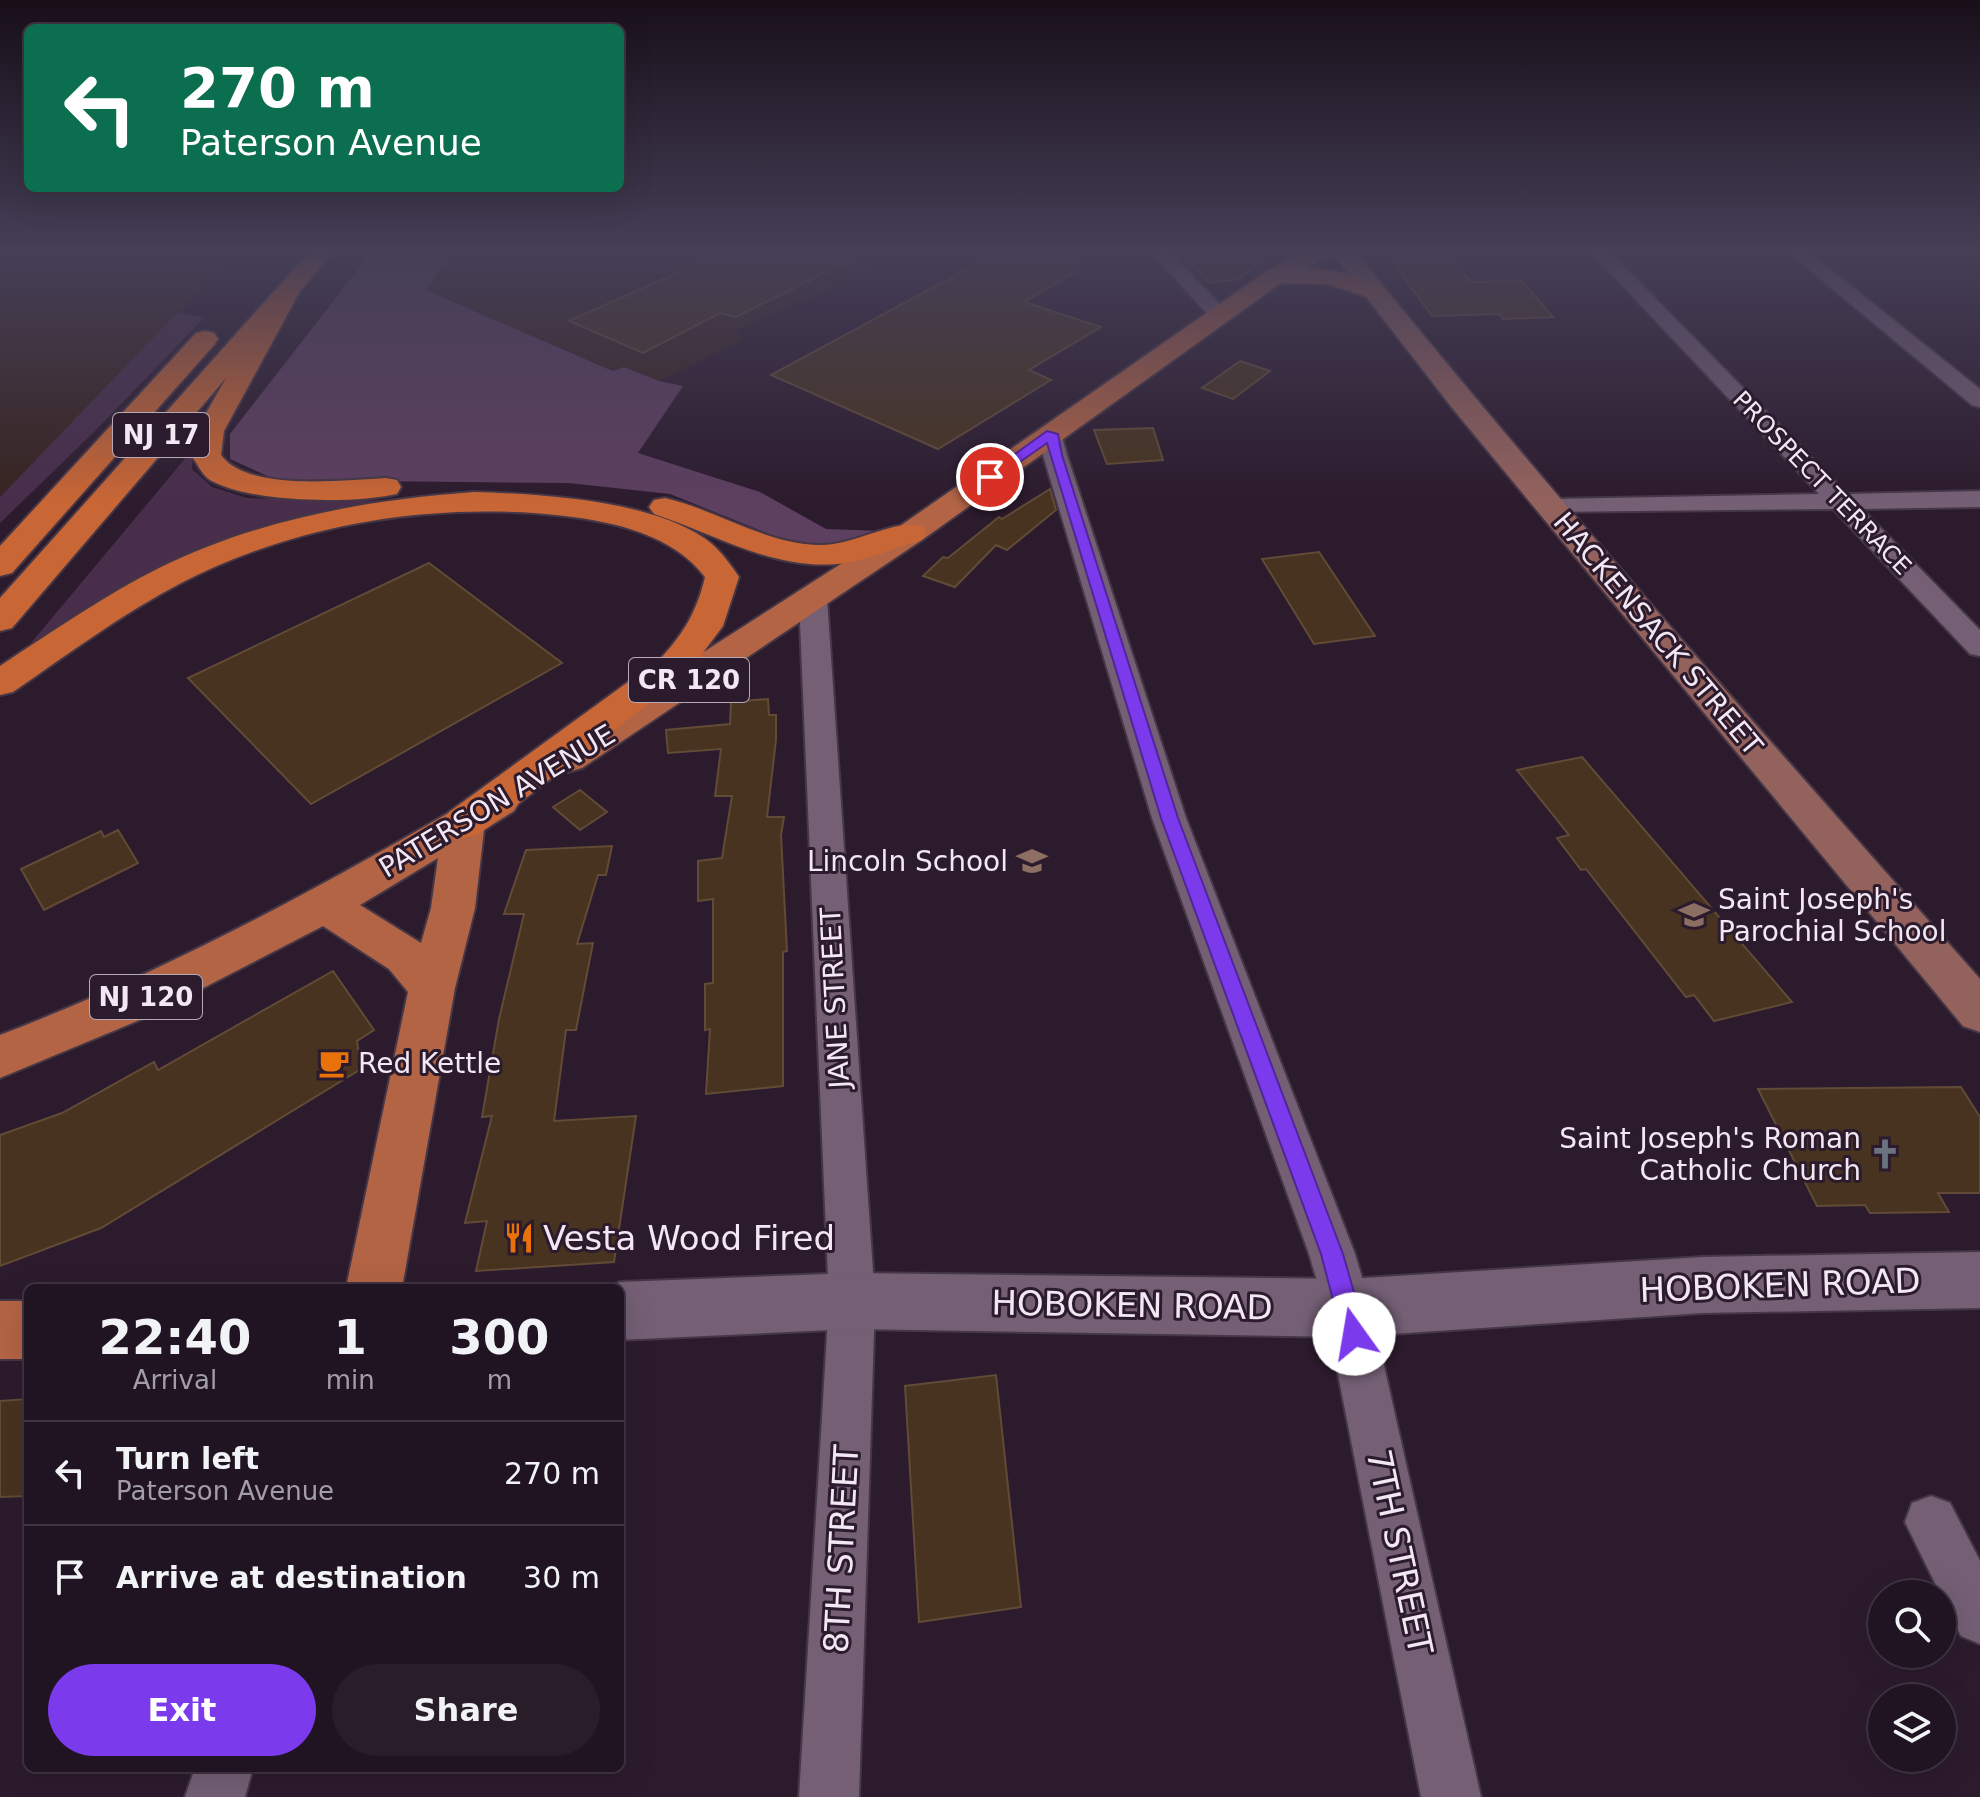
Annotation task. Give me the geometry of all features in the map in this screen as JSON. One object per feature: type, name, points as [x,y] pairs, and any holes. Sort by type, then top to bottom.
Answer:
[{"type":"highway","name":"NJ 17","points":[[3,562],[209,334]]},
{"type":"highway","name":"NJ 17","points":[[0,620],[249,334]]},
{"type":"highway","points":[[264,334],[205,441],[206,459],[212,468],[233,480],[282,488],[536,486],[597,491],[676,510],[781,550],[811,555],[845,553],[911,533]]},
{"type":"highway","points":[[0,683],[149,586],[198,562],[268,535],[327,519],[386,509],[450,504],[539,504],[608,512],[664,530],[699,550],[722,577],[716,608],[702,637],[674,666],[464,823]]},
{"type":"main road","name":"PATERSON AVENUE","points":[[0,1057],[76,1028],[185,979],[464,823],[631,719],[813,599],[1195,334]]},
{"type":"main road","name":"HACKENSACK STREET","points":[[1407,334],[1760,756],[1980,1012]]},
{"type":"main road","points":[[375,1284],[432,988],[453,908],[464,823]]},
{"type":"main road","points":[[324,904],[405,956],[432,988]]},
{"type":"main road","points":[[0,1330],[24,1330]]},
{"type":"street","name":"PROSPECT TERRACE","points":[[1679,334],[1980,647]]},
{"type":"street","points":[[1898,334],[1980,400]]},
{"type":"street","name":"7TH STREET","points":[[1052,434],[1059,466],[1169,818],[1332,1254],[1348,1308],[1451,1797]]},
{"type":"street","points":[[1553,507],[1980,499]]},
{"type":"street","name":"JANE STREET","points":[[813,599],[852,1301]]},
{"type":"street","name":"HOBOKEN ROAD","points":[[624,1311],[852,1301],[1348,1308],[1703,1285],[1980,1280]]},
{"type":"street","name":"8TH STREET","points":[[829,1797],[852,1301]]},
{"type":"street","points":[[1931,1522],[1980,1617]]},
{"type":"street","points":[[215,1797],[223,1772]]},
{"type":"shaded area","points":[[0,334],[159,334],[0,497]]},
{"type":"shaded area","points":[[157,334],[189,334],[0,523],[0,497]]},
{"type":"shaded area","points":[[308,334],[527,334],[613,371],[624,367],[659,381],[683,386],[638,453],[760,492],[826,529],[884,531],[838,548],[781,539],[670,494],[569,483],[276,480],[230,459],[230,434]]},
{"type":"shaded area","points":[[528,334],[736,334],[746,338],[659,381],[624,367],[614,371]]},
{"type":"shaded area","points":[[193,449],[192,469],[212,487],[247,498],[405,501],[333,515],[48,639],[31,643]]},
{"type":"building","points":[[599,334],[680,334],[643,353]]},
{"type":"building","points":[[847,334],[1090,334],[1029,370],[1051,380],[938,449],[771,375]]},
{"type":"building","points":[[1240,361],[1270,371],[1233,399],[1202,388]]},
{"type":"building","points":[[1153,428],[1163,460],[1107,464],[1094,430]]},
{"type":"building","points":[[1050,489],[1056,510],[1007,550],[996,545],[955,587],[923,576],[943,557],[948,558],[999,517],[1002,519]]},
{"type":"building","points":[[1319,552],[1375,636],[1314,644],[1262,559]]},
{"type":"building","points":[[429,563],[562,663],[311,804],[188,678]]},
{"type":"building","points":[[768,699],[769,715],[776,715],[776,740],[767,817],[784,817],[781,835],[787,951],[783,952],[783,1086],[706,1094],[710,1029],[705,1030],[705,984],[713,983],[713,899],[698,901],[698,861],[722,858],[732,796],[715,796],[721,749],[668,753],[666,730],[730,724],[731,702]]},
{"type":"building","points":[[1582,757],[1792,1002],[1714,1021],[1694,995],[1686,997],[1586,869],[1581,870],[1557,838],[1569,835],[1517,770]]},
{"type":"building","points":[[580,790],[607,812],[580,830],[553,807]]},
{"type":"building","points":[[118,830],[138,863],[44,910],[21,869],[101,831],[104,837]]},
{"type":"building","points":[[612,846],[606,875],[598,875],[577,944],[593,943],[576,1030],[566,1030],[554,1121],[636,1116],[614,1262],[476,1271],[487,1221],[465,1223],[492,1116],[482,1117],[499,1019],[524,914],[504,914],[526,850]]},
{"type":"building","points":[[333,971],[374,1030],[357,1041],[361,1069],[101,1228],[0,1266],[0,1135],[62,1113],[154,1062],[158,1070]]},
{"type":"building","name":"Saint Joseph's Roman Catholic Church","points":[[1961,1087],[1980,1117],[1980,1193],[1938,1193],[1949,1212],[1870,1213],[1865,1205],[1817,1206],[1758,1089]]},
{"type":"building","points":[[996,1375],[1021,1607],[919,1622],[905,1386]]},
{"type":"building","points":[[24,1399],[24,1496],[0,1497],[0,1401]]},
{"type":"place","name":"Lincoln School","points":[[1032,861]]},
{"type":"place","name":"Saint Joseph's Parochial School","points":[[1694,915]]},
{"type":"place","name":"Red Kettle","points":[[334,1063]]},
{"type":"place","name":"Saint Joseph's Roman Catholic Church","points":[[1885,1154]]},
{"type":"place","name":"Vesta Wood Fired","points":[[519,1238]]},
{"type":"route","points":[[990,477],[1052,434],[1055,455],[1169,818],[1332,1254],[1354,1334]]}]
